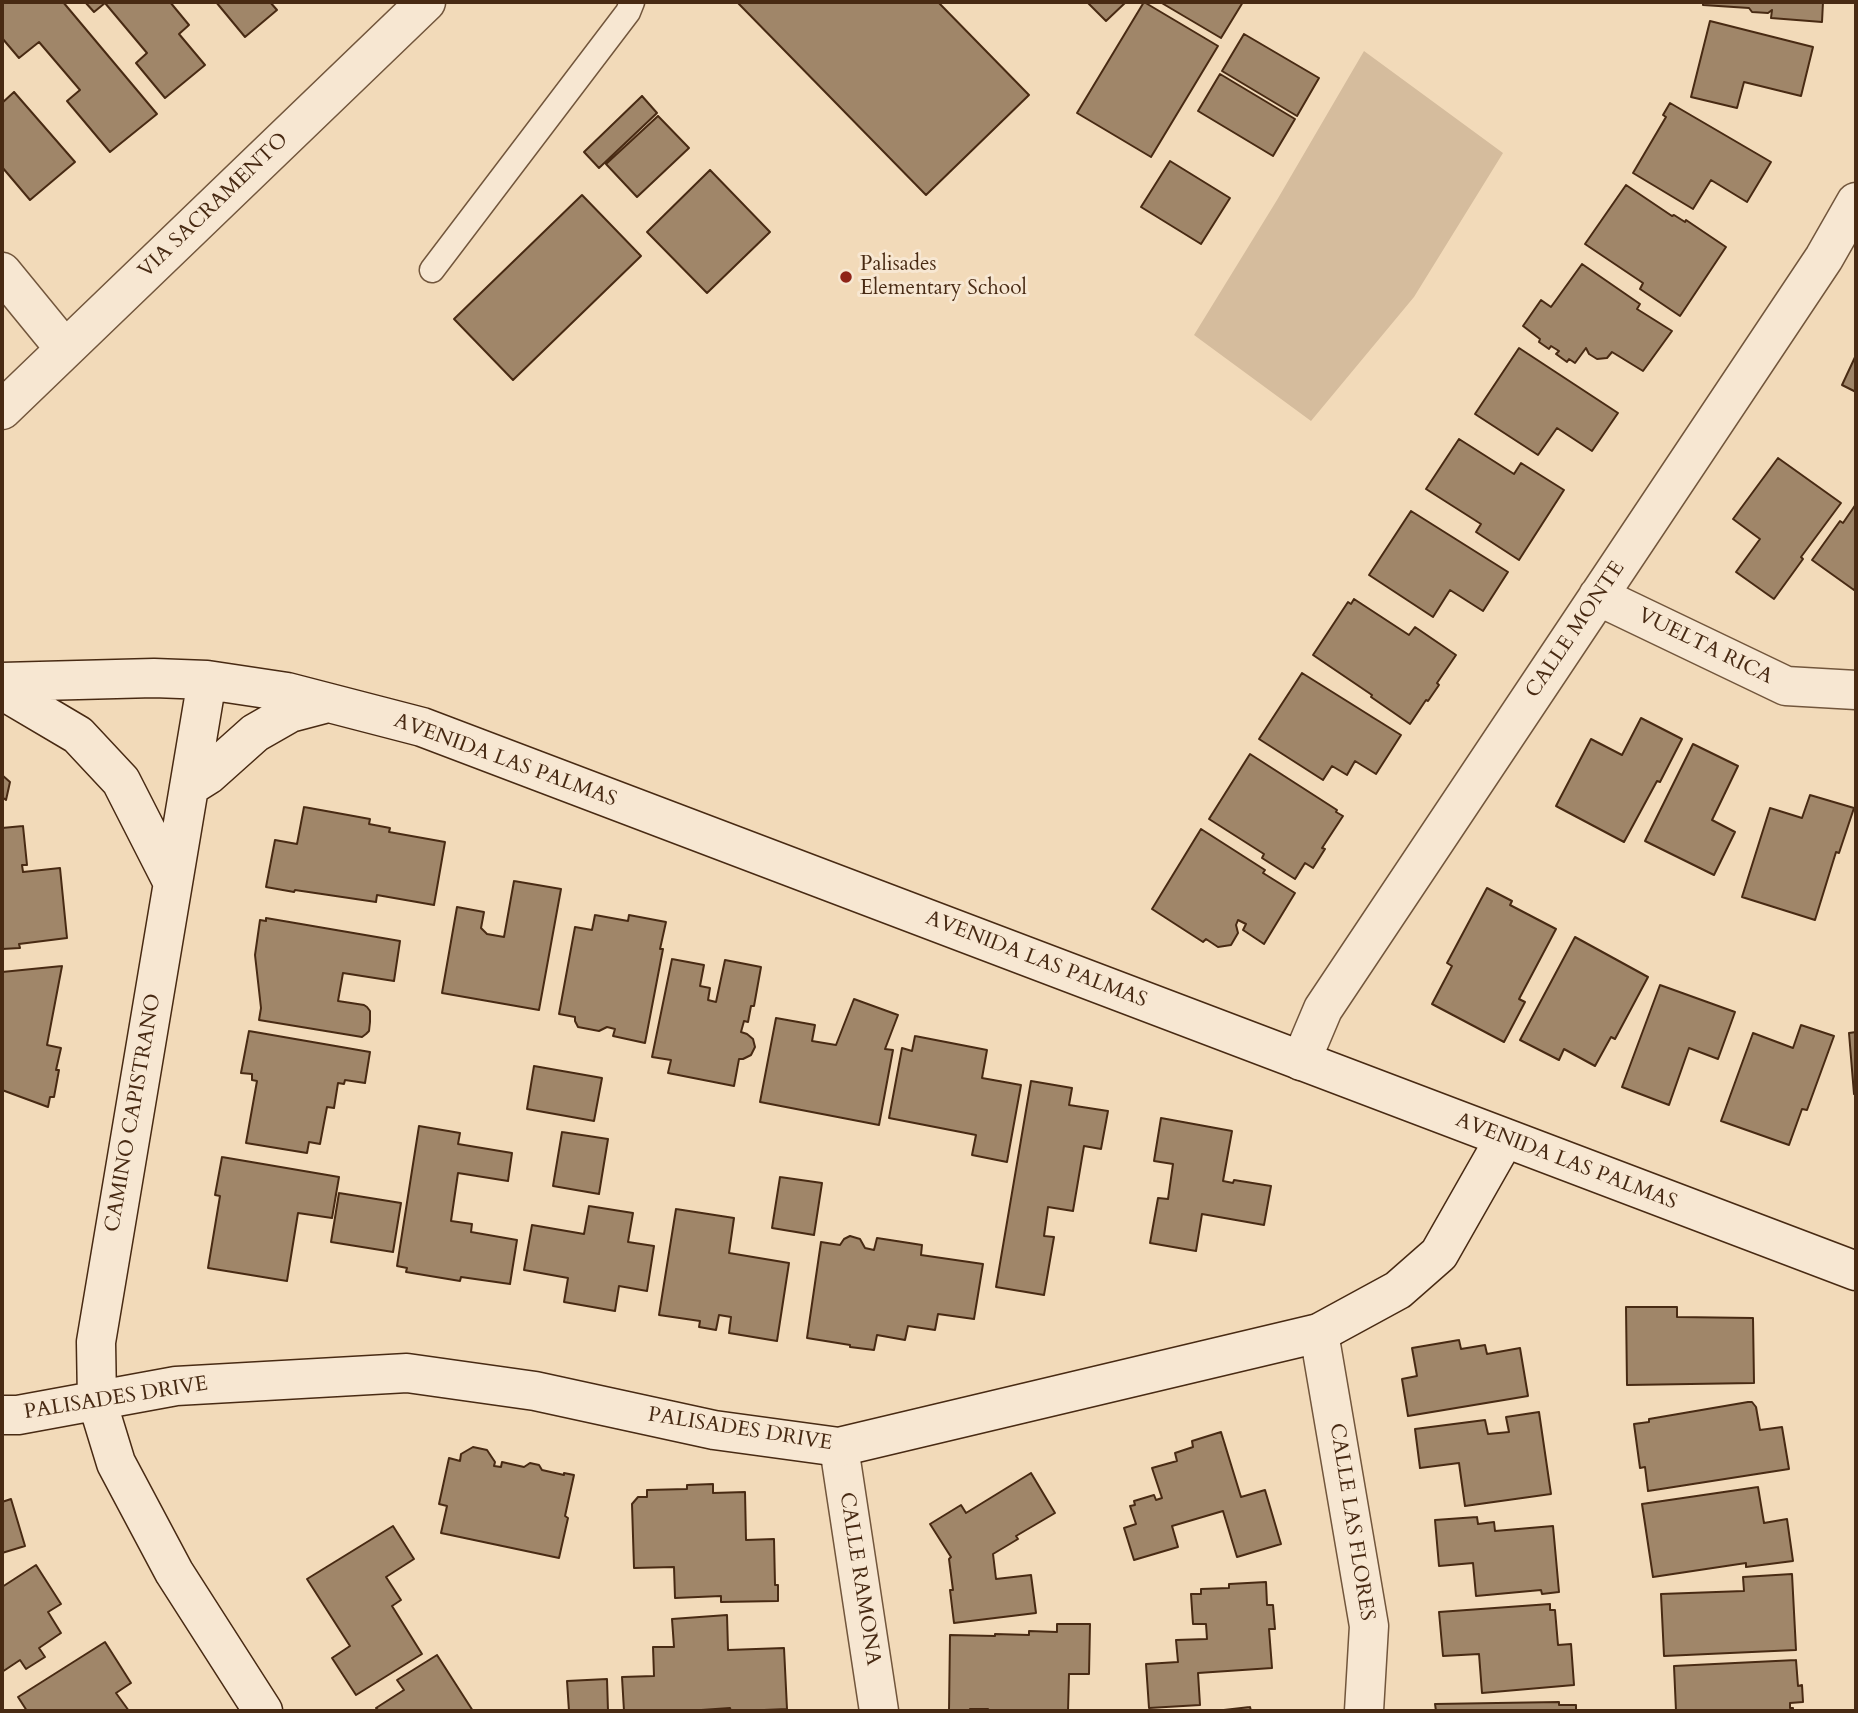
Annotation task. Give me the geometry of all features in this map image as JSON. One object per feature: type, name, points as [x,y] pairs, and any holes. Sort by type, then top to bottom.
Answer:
[{"type":"street","name":"VIA SACRAMENTO","points":[[2,410],[426,2]]},
{"type":"street","name":"CALLE MONTE","points":[[1301,1061],[1323,1009],[1824,258],[1856,202]]},
{"type":"street","points":[[2,272],[65,349]]},
{"type":"street","name":"VUELTA RICA","points":[[1598,596],[1786,686],[1856,690]]},
{"type":"street","points":[[2,682],[154,678],[207,680]]},
{"type":"street","name":"AVENIDA LAS PALMAS","points":[[207,680],[287,692],[422,727],[1856,1271]]},
{"type":"street","name":"CAMINO CAPISTRANO","points":[[207,680],[96,1342],[97,1401],[116,1464],[174,1572],[263,1711]]},
{"type":"street","points":[[2,690],[78,735],[121,781],[173,883]]},
{"type":"street","points":[[189,787],[208,775],[255,733],[290,713],[328,703]]},
{"type":"street","name":"PALISADES DRIVE","points":[[2,1415],[18,1415],[176,1386],[407,1373],[536,1391],[714,1430],[839,1447],[1319,1333],[1398,1290],[1439,1254],[1504,1138]]},
{"type":"street","name":"CALLE LAS FLORES","points":[[1319,1333],[1369,1626],[1364,1711]]},
{"type":"street","name":"CALLE RAMONA","points":[[839,1447],[879,1711]]},
{"type":"lane","points":[[432,270],[628,12],[632,2]]},
{"type":"shaded area","points":[[1364,51],[1503,153],[1414,297],[1311,421],[1194,335]]},
{"type":"building","points":[[2,2],[63,2],[157,114],[110,152],[67,101],[80,90],[39,42],[19,58],[2,38]]},
{"type":"building","points":[[85,2],[170,2],[189,25],[179,34],[205,65],[165,98],[136,63],[147,53],[105,3],[94,12]]},
{"type":"building","points":[[216,2],[270,2],[277,10],[245,37]]},
{"type":"building","points":[[737,2],[938,2],[1029,95],[926,195]]},
{"type":"building","points":[[1087,2],[1126,2],[1106,21]]},
{"type":"building","points":[[1144,2],[1218,46],[1151,157],[1077,113]]},
{"type":"building","points":[[1160,2],[1243,2],[1221,38]]},
{"type":"building","points":[[1703,2],[1823,2],[1822,22],[1771,18],[1772,10],[1768,13],[1752,12],[1749,8],[1703,5]]},
{"type":"building","points":[[1710,21],[1813,47],[1801,96],[1744,82],[1737,108],[1691,97]]},
{"type":"building","points":[[1244,34],[1319,78],[1297,116],[1222,71]]},
{"type":"building","points":[[1220,74],[1295,119],[1273,156],[1198,111]]},
{"type":"building","points":[[14,92],[75,162],[30,200],[2,167],[2,103]]},
{"type":"building","points":[[642,96],[657,113],[599,168],[584,152]]},
{"type":"building","points":[[1670,103],[1771,162],[1747,202],[1711,180],[1693,209],[1633,173],[1666,117],[1663,115]]},
{"type":"building","points":[[658,116],[689,148],[637,197],[606,164]]},
{"type":"building","points":[[1170,161],[1230,198],[1201,244],[1141,207]]},
{"type":"building","points":[[710,170],[770,232],[707,293],[647,232]]},
{"type":"building","points":[[1626,185],[1672,216],[1685,222],[1686,220],[1726,247],[1680,316],[1640,289],[1643,283],[1585,244]]},
{"type":"building","points":[[582,195],[641,256],[513,380],[454,319]]},
{"type":"building","points":[[1582,264],[1640,304],[1637,309],[1672,331],[1643,371],[1612,352],[1607,358],[1597,359],[1589,354],[1586,348],[1575,363],[1569,359],[1567,362],[1556,354],[1559,351],[1551,346],[1549,349],[1523,326],[1541,300],[1551,307]]},
{"type":"building","points":[[1519,348],[1618,413],[1592,451],[1557,428],[1538,455],[1475,414]]},
{"type":"building","points":[[1856,355],[1856,392],[1842,385]]},
{"type":"building","points":[[1459,439],[1514,474],[1521,463],[1564,490],[1519,560],[1476,532],[1481,524],[1426,489]]},
{"type":"building","points":[[1778,458],[1841,503],[1774,599],[1736,572],[1760,539],[1733,519]]},
{"type":"building","points":[[1856,504],[1856,587],[1854,590],[1812,560]]},
{"type":"building","points":[[1411,511],[1508,572],[1483,611],[1450,590],[1433,617],[1369,575]]},
{"type":"building","points":[[1354,599],[1409,635],[1415,627],[1456,655],[1437,683],[1439,685],[1410,724],[1313,655],[1348,602],[1351,604]]},
{"type":"building","points":[[1302,673],[1401,735],[1376,774],[1355,761],[1347,775],[1332,766],[1323,780],[1259,739]]},
{"type":"building","points":[[1641,718],[1682,739],[1624,842],[1556,806],[1591,739],[1622,755]]},
{"type":"building","points":[[1693,744],[1738,766],[1712,820],[1735,832],[1714,875],[1645,841]]},
{"type":"building","points":[[1250,754],[1343,816],[1322,848],[1325,849],[1313,868],[1305,863],[1295,879],[1262,858],[1264,854],[1209,819]]},
{"type":"building","points":[[2,775],[10,782],[6,800],[2,797]]},
{"type":"building","points":[[1810,795],[1854,808],[1839,853],[1836,852],[1815,920],[1742,897],[1770,808],[1802,818]]},
{"type":"building","points":[[304,807],[370,819],[369,824],[390,828],[389,832],[445,842],[434,905],[377,895],[376,902],[266,887],[275,840],[297,844]]},
{"type":"building","points":[[23,826],[27,865],[22,865],[23,872],[60,868],[67,938],[2,949],[2,828]]},
{"type":"building","points":[[1201,829],[1265,870],[1263,873],[1295,893],[1264,944],[1243,930],[1246,924],[1238,920],[1238,933],[1231,945],[1218,947],[1206,939],[1203,942],[1152,909]]},
{"type":"building","points":[[514,881],[561,889],[539,1010],[442,993],[457,907],[484,912],[481,928],[487,934],[504,937]]},
{"type":"building","points":[[1487,888],[1512,901],[1510,905],[1556,929],[1519,999],[1525,1002],[1504,1042],[1432,1004],[1452,966],[1447,963]]},
{"type":"building","points":[[595,915],[628,921],[629,915],[666,922],[645,1043],[613,1036],[615,1029],[607,1027],[599,1031],[578,1027],[575,1017],[559,1014],[575,927],[592,930]]},
{"type":"building","points":[[266,918],[400,941],[394,981],[343,973],[338,1001],[367,1007],[370,1011],[370,1022],[366,1034],[362,1037],[259,1020],[261,1008],[255,955],[260,920],[266,921]]},
{"type":"building","points":[[1575,937],[1648,977],[1615,1039],[1611,1037],[1595,1066],[1564,1049],[1559,1060],[1520,1040]]},
{"type":"building","points":[[672,959],[704,965],[700,986],[710,988],[708,1000],[716,1002],[725,960],[761,967],[754,1006],[751,1006],[748,1022],[744,1021],[741,1032],[753,1039],[755,1047],[751,1055],[739,1059],[734,1086],[668,1073],[671,1060],[652,1057]]},
{"type":"building","points":[[62,966],[47,1045],[61,1048],[56,1070],[59,1070],[54,1097],[50,1097],[48,1107],[2,1090],[2,972]]},
{"type":"building","points":[[1660,985],[1735,1012],[1718,1059],[1689,1048],[1669,1105],[1622,1087]]},
{"type":"building","points":[[854,999],[898,1015],[885,1049],[893,1050],[879,1125],[760,1102],[776,1018],[815,1025],[812,1041],[836,1045]]},
{"type":"building","points":[[1801,1025],[1834,1036],[1807,1110],[1802,1109],[1789,1145],[1721,1121],[1753,1033],[1793,1048]]},
{"type":"building","points":[[249,1031],[370,1052],[365,1083],[345,1080],[344,1084],[338,1083],[334,1108],[327,1107],[320,1144],[309,1142],[307,1153],[246,1143],[257,1081],[252,1080],[252,1074],[241,1073]]},
{"type":"building","points":[[1856,1032],[1856,1093],[1854,1094],[1849,1033]]},
{"type":"building","points":[[915,1036],[987,1050],[982,1078],[1021,1085],[1007,1162],[972,1155],[976,1135],[889,1118],[902,1048],[912,1051]]},
{"type":"building","points":[[534,1066],[602,1078],[594,1121],[527,1109]]},
{"type":"building","points":[[1031,1081],[1072,1088],[1069,1105],[1108,1111],[1101,1149],[1084,1146],[1073,1211],[1048,1207],[1044,1236],[1054,1237],[1044,1295],[996,1287]]},
{"type":"building","points":[[1161,1118],[1232,1131],[1223,1181],[1233,1183],[1234,1180],[1271,1186],[1264,1225],[1202,1214],[1196,1251],[1150,1243],[1158,1198],[1168,1199],[1173,1164],[1154,1161]]},
{"type":"building","points":[[419,1126],[460,1133],[458,1144],[512,1153],[508,1181],[458,1173],[451,1221],[472,1224],[471,1232],[517,1240],[510,1284],[461,1277],[460,1281],[406,1272],[407,1268],[397,1266]]},
{"type":"building","points":[[562,1132],[608,1139],[599,1194],[553,1186]]},
{"type":"building","points":[[222,1157],[339,1177],[332,1218],[298,1213],[287,1281],[208,1268],[220,1196],[215,1195]]},
{"type":"building","points":[[780,1177],[822,1183],[814,1235],[772,1228]]},
{"type":"building","points":[[339,1193],[401,1203],[393,1252],[331,1242]]},
{"type":"building","points":[[589,1206],[633,1213],[628,1242],[654,1246],[647,1291],[619,1286],[615,1311],[564,1302],[568,1278],[524,1270],[532,1225],[584,1234]]},
{"type":"building","points":[[676,1209],[734,1218],[729,1253],[789,1263],[777,1341],[729,1333],[731,1317],[719,1315],[716,1330],[699,1327],[700,1321],[659,1315]]},
{"type":"building","points":[[850,1236],[860,1239],[865,1248],[874,1250],[877,1238],[922,1245],[921,1255],[983,1264],[974,1319],[938,1314],[935,1330],[908,1326],[905,1340],[877,1335],[874,1350],[807,1338],[821,1242],[840,1245]]},
{"type":"building","points":[[1626,1307],[1677,1307],[1677,1317],[1753,1318],[1754,1383],[1627,1385]]},
{"type":"building","points":[[1459,1340],[1461,1349],[1485,1345],[1487,1354],[1520,1348],[1528,1396],[1408,1416],[1402,1379],[1417,1376],[1412,1348]]},
{"type":"building","points":[[1752,1402],[1756,1407],[1760,1430],[1782,1427],[1789,1469],[1648,1491],[1645,1467],[1640,1468],[1634,1424]]},
{"type":"building","points":[[1539,1412],[1551,1494],[1465,1506],[1459,1463],[1420,1468],[1415,1429],[1485,1420],[1488,1434],[1509,1432],[1506,1417]]},
{"type":"building","points":[[1221,1432],[1241,1497],[1265,1490],[1281,1544],[1237,1557],[1223,1511],[1172,1526],[1178,1547],[1134,1560],[1124,1528],[1136,1524],[1130,1506],[1135,1505],[1134,1501],[1154,1495],[1156,1500],[1162,1498],[1152,1468],[1177,1461],[1175,1453],[1193,1447],[1192,1441]]},
{"type":"building","points":[[473,1447],[487,1450],[495,1462],[494,1466],[501,1467],[502,1462],[524,1467],[530,1463],[539,1465],[542,1470],[574,1475],[559,1558],[441,1533],[447,1506],[439,1504],[449,1458],[460,1461],[461,1454]]},
{"type":"building","points":[[1031,1473],[1055,1513],[1016,1536],[1018,1539],[993,1554],[996,1579],[1031,1575],[1036,1613],[954,1623],[950,1590],[953,1590],[949,1559],[951,1557],[930,1524],[961,1505],[966,1513]]},
{"type":"building","points":[[713,1484],[713,1493],[745,1492],[746,1540],[774,1539],[778,1601],[721,1602],[721,1596],[675,1598],[674,1567],[634,1568],[632,1504],[638,1497],[647,1497],[647,1490],[687,1489],[687,1485]]},
{"type":"building","points":[[1758,1487],[1764,1523],[1787,1519],[1793,1561],[1746,1567],[1746,1563],[1653,1577],[1642,1504]]},
{"type":"building","points":[[11,1499],[25,1546],[2,1553],[2,1502]]},
{"type":"building","points":[[1477,1517],[1478,1524],[1494,1522],[1495,1531],[1553,1526],[1559,1592],[1542,1594],[1541,1590],[1476,1596],[1473,1563],[1439,1566],[1435,1520]]},
{"type":"building","points":[[393,1526],[414,1559],[386,1577],[401,1600],[392,1606],[422,1654],[356,1695],[332,1658],[350,1646],[307,1579]]},
{"type":"building","points":[[36,1565],[61,1604],[48,1612],[61,1633],[39,1648],[45,1657],[26,1669],[20,1660],[2,1672],[2,1587]]},
{"type":"building","points":[[1792,1574],[1796,1650],[1664,1656],[1661,1594],[1744,1591],[1743,1577]]},
{"type":"building","points":[[1266,1582],[1267,1605],[1273,1605],[1275,1629],[1269,1629],[1272,1668],[1198,1673],[1200,1705],[1149,1708],[1146,1664],[1178,1662],[1176,1640],[1207,1639],[1206,1624],[1193,1624],[1191,1594],[1201,1594],[1201,1589],[1229,1588],[1229,1584]]},
{"type":"building","points":[[1550,1604],[1550,1610],[1555,1610],[1558,1645],[1571,1644],[1574,1685],[1482,1693],[1479,1654],[1443,1656],[1439,1612]]},
{"type":"building","points":[[727,1615],[728,1650],[784,1648],[787,1709],[624,1711],[622,1677],[654,1676],[653,1647],[674,1647],[672,1619]]},
{"type":"building","points":[[1057,1624],[1090,1624],[1089,1674],[1069,1674],[1068,1711],[949,1711],[950,1635],[1029,1635],[1029,1631],[1057,1632]]},
{"type":"building","points":[[105,1642],[131,1683],[116,1693],[129,1711],[27,1711],[18,1697]]},
{"type":"building","points":[[437,1655],[473,1711],[379,1711],[376,1708],[404,1690],[397,1680]]},
{"type":"building","points":[[1796,1660],[1798,1686],[1802,1685],[1803,1702],[1790,1703],[1793,1711],[1676,1711],[1674,1666]]},
{"type":"building","points":[[607,1679],[608,1711],[569,1711],[567,1681]]},
{"type":"building","points":[[1559,1702],[1559,1705],[1576,1705],[1576,1711],[1436,1711],[1435,1704]]},
{"type":"building","points":[[1250,1707],[1251,1711],[1215,1711]]},
{"type":"place","name":"Palisades Elementary School","points":[[846,277]]}]
